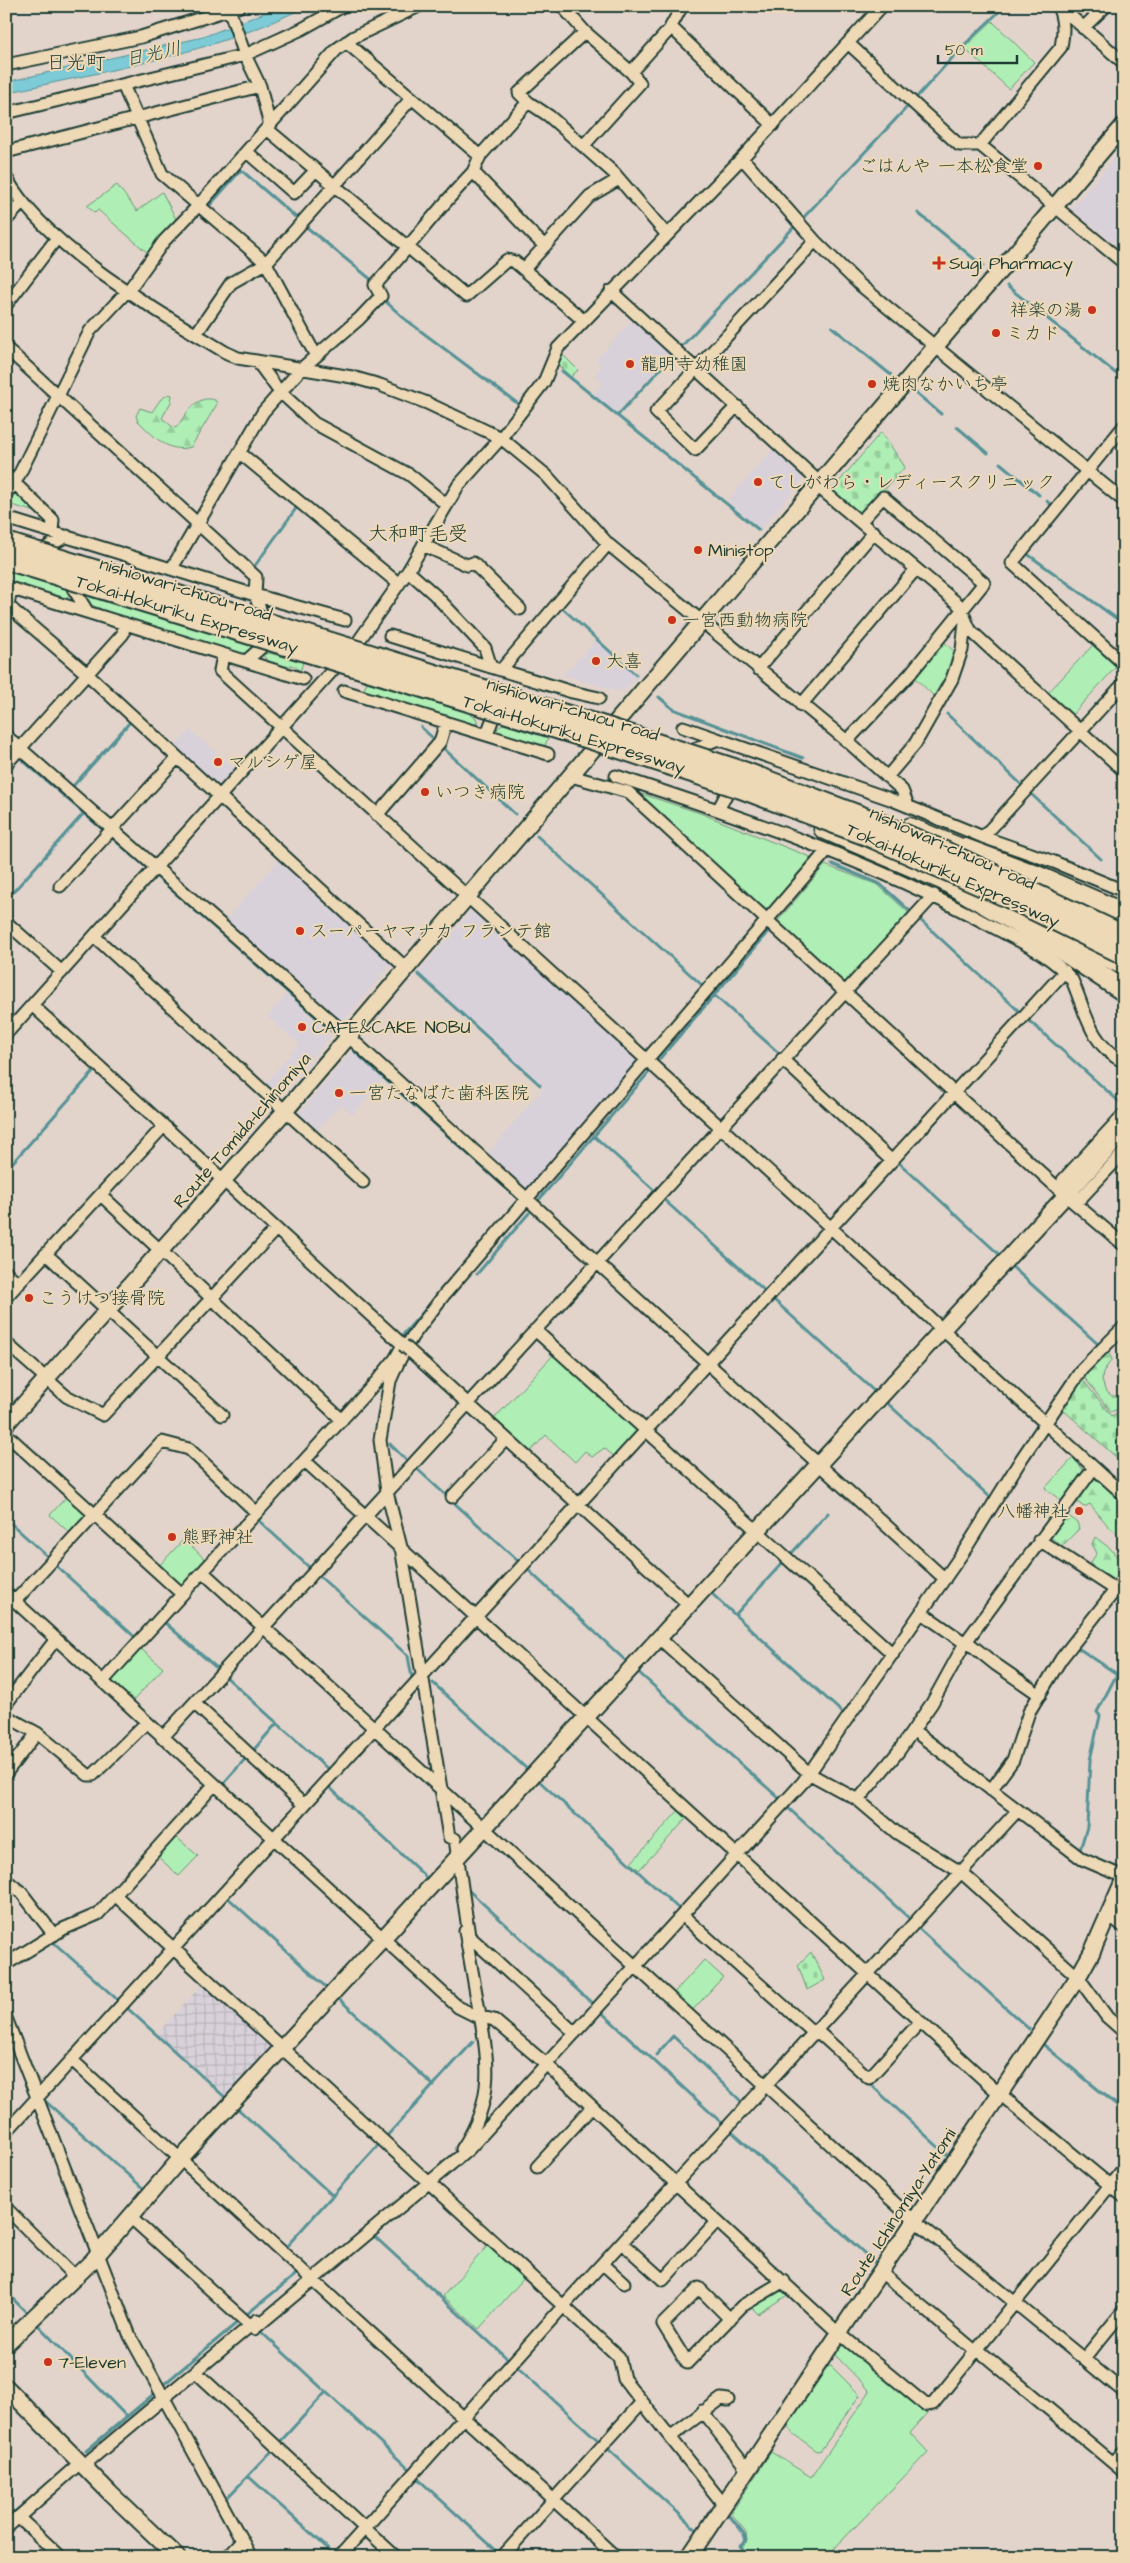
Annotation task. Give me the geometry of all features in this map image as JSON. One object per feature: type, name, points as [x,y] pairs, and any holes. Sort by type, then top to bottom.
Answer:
[{"type":"highway","points":[[6,543],[595,724],[746,773],[875,822],[1124,936]]},
{"type":"highway","name":"Tokai-Hokuriku Expressway","points":[[6,559],[592,739],[741,788],[869,836],[1077,930],[1124,954]]},
{"type":"highway","points":[[965,849],[1034,875],[1124,914]]},
{"type":"highway","points":[[940,888],[1046,938],[1124,991]]},
{"type":"main road","name":"Route Tomida-Ichinomiya","points":[[6,1424],[286,1110],[466,896],[572,776],[700,621],[1124,125]]},
{"type":"main road","name":"nishiowari-chuou road","points":[[6,534],[49,539],[261,612],[358,642],[500,674],[616,722],[697,748],[798,784],[965,849],[1124,927]]},
{"type":"main road","name":"nishiowari-chuou road","points":[[6,567],[335,669],[490,726],[594,749],[727,793],[847,838],[940,888],[1124,966]]},
{"type":"main road","points":[[6,2344],[76,2278],[181,2158],[1124,1132]]},
{"type":"main road","name":"Route Ichinomiya-Yatomi","points":[[689,2557],[1078,1977],[1109,1915],[1124,1878]]},
{"type":"main road","points":[[6,2387],[177,2557]]},
{"type":"street","points":[[6,113],[245,53],[302,29],[343,6]]},
{"type":"street","points":[[6,493],[15,483],[90,331],[128,290],[164,241],[269,128],[337,49],[346,42],[419,6]]},
{"type":"street","points":[[562,6],[585,32],[631,72],[640,83],[584,145]]},
{"type":"street","points":[[631,72],[671,27],[682,6]]},
{"type":"street","points":[[6,1034],[358,642],[408,570],[458,486],[501,438],[544,382],[558,348],[742,158],[882,6]]},
{"type":"street","points":[[980,145],[1061,47],[1064,30],[1059,6]]},
{"type":"street","points":[[1059,6],[1124,63]]},
{"type":"street","points":[[1082,28],[1106,6]]},
{"type":"street","points":[[6,65],[141,37],[233,9],[245,53],[260,86],[269,128],[316,170],[466,296],[507,260],[515,262],[524,269],[584,320]]},
{"type":"street","points":[[671,27],[773,125]]},
{"type":"street","points":[[585,32],[519,93],[584,145],[594,158],[619,179],[667,235]]},
{"type":"street","points":[[346,42],[480,156]]},
{"type":"street","points":[[849,44],[959,145],[980,145],[1124,262]]},
{"type":"street","points":[[123,85],[162,174],[266,263],[316,356]]},
{"type":"street","points":[[6,152],[260,86]]},
{"type":"street","points":[[196,334],[231,283],[266,263],[411,99]]},
{"type":"street","points":[[172,568],[263,412],[279,391],[301,369],[360,319],[381,296],[375,285],[409,248],[427,221],[473,172],[480,156],[528,102]]},
{"type":"street","points":[[246,152],[294,193],[316,170]]},
{"type":"street","points":[[742,158],[815,241],[859,284],[1124,501]]},
{"type":"street","points":[[473,172],[497,195],[520,224],[545,246]]},
{"type":"street","points":[[6,177],[38,221],[58,238],[128,290],[196,334],[238,358],[352,377],[445,411],[501,438],[546,475],[608,544],[847,741],[902,790],[908,806]]},
{"type":"street","points":[[524,269],[590,196],[619,179]]},
{"type":"street","points":[[6,220],[23,202]]},
{"type":"street","points":[[6,306],[58,238]]},
{"type":"street","points":[[737,406],[695,450],[656,412],[815,241]]},
{"type":"street","points":[[612,291],[818,483],[916,568],[964,616],[970,631],[1124,771]]},
{"type":"street","points":[[6,348],[256,577],[255,595],[261,612]]},
{"type":"street","points":[[257,361],[279,391],[314,423],[410,475],[447,505]]},
{"type":"street","points":[[1124,426],[1012,563],[1124,664]]},
{"type":"street","points":[[240,453],[399,584]]},
{"type":"street","points":[[6,475],[53,520],[49,539]]},
{"type":"street","points":[[847,741],[964,616],[984,583],[883,497],[861,522]]},
{"type":"street","points":[[6,518],[49,539],[68,536],[255,595],[345,620]]},
{"type":"street","points":[[758,669],[874,532]]},
{"type":"street","points":[[500,674],[608,544]]},
{"type":"street","points":[[423,545],[467,564],[473,564],[520,609]]},
{"type":"street","points":[[802,705],[916,568]]},
{"type":"street","points":[[408,570],[435,595],[485,648],[500,674]]},
{"type":"street","points":[[303,679],[9,588],[8,604],[87,674],[406,968]]},
{"type":"street","points":[[73,588],[87,611]]},
{"type":"street","points":[[887,777],[915,744],[952,679],[962,650],[964,616]]},
{"type":"street","points":[[6,764],[123,634],[124,624]]},
{"type":"street","points":[[390,636],[500,674],[599,698]]},
{"type":"street","points":[[246,661],[263,646]]},
{"type":"street","points":[[223,655],[220,672],[721,1126],[1093,1469],[1124,1495]]},
{"type":"street","points":[[983,837],[1124,683]]},
{"type":"street","points":[[344,691],[446,722],[490,726],[548,754]]},
{"type":"street","points":[[377,815],[440,742],[446,722]]},
{"type":"street","points":[[683,728],[908,806],[1124,891]]},
{"type":"street","points":[[6,736],[348,1036],[945,1579]]},
{"type":"street","points":[[697,748],[718,739]]},
{"type":"street","points":[[60,886],[177,758]]},
{"type":"street","points":[[572,776],[631,787],[718,810],[940,888],[1065,971],[1072,980],[1099,1045],[1108,1053],[1124,1062]]},
{"type":"street","points":[[616,776],[631,787],[765,920],[845,989],[1065,1195],[1124,1245]]},
{"type":"street","points":[[718,810],[727,793]]},
{"type":"street","points":[[435,1723],[401,1547],[387,1492],[382,1462],[382,1426],[390,1381],[398,1363],[412,1337],[439,1302],[648,1060],[765,920],[824,854]]},
{"type":"street","points":[[162,1738],[845,989],[940,888]]},
{"type":"street","points":[[6,922],[62,972]]},
{"type":"street","points":[[95,937],[363,1182]]},
{"type":"street","points":[[6,2132],[1065,971]]},
{"type":"street","points":[[32,1005],[222,1181],[689,1606]]},
{"type":"street","points":[[782,1059],[892,1161]]},
{"type":"street","points":[[1065,1195],[1063,1180],[1124,1114]]},
{"type":"street","points":[[6,1297],[163,1127]]},
{"type":"street","points":[[1065,1195],[1081,1198],[1124,1152]]},
{"type":"street","points":[[101,1195],[342,1420]]},
{"type":"street","points":[[6,1343],[66,1396],[103,1415],[276,1229]]},
{"type":"street","points":[[46,1254],[222,1415]]},
{"type":"street","points":[[6,1272],[19,1284]]},
{"type":"street","points":[[6,2528],[20,2519],[83,2465],[165,2401],[428,2181],[469,2149],[810,1774],[945,1579],[1082,1369],[1124,1327]]},
{"type":"street","points":[[535,1330],[893,1654]]},
{"type":"street","points":[[103,1681],[406,1348]]},
{"type":"street","points":[[6,1434],[182,1594]]},
{"type":"street","points":[[452,1498],[506,1439]]},
{"type":"street","points":[[257,1513],[189,1449],[162,1442],[95,1514],[11,1597],[162,1738],[458,2007],[474,2015],[494,2020],[546,2064],[840,2334],[926,2405],[934,2404],[1124,2168]]},
{"type":"street","points":[[305,1460],[920,2022],[999,2093],[1124,2197]]},
{"type":"street","points":[[858,1800],[913,1730],[932,1703],[965,1642],[1093,1469]]},
{"type":"street","points":[[1039,1540],[1116,1590]]},
{"type":"street","points":[[203,1572],[914,2220],[1124,2392]]},
{"type":"street","points":[[991,1790],[1013,1760],[1029,1712],[1061,1659],[1124,1579]]},
{"type":"street","points":[[922,1613],[970,1644],[1040,1695]]},
{"type":"street","points":[[659,1638],[810,1774],[858,1800],[896,1833],[962,1873],[1078,1977],[1107,2017],[1124,2032]]},
{"type":"street","points":[[6,1704],[56,1639]]},
{"type":"street","points":[[425,1674],[449,1837],[455,1838],[456,1861],[469,1936],[575,2032]]},
{"type":"street","points":[[194,1703],[304,1805]]},
{"type":"street","points":[[6,1716],[37,1733],[83,1771],[93,1775],[146,1723]]},
{"type":"street","points":[[913,1730],[1017,1812],[1082,1859],[1124,1878]]},
{"type":"street","points":[[6,1773],[37,1733]]},
{"type":"street","points":[[6,1964],[54,1935],[98,1914],[214,1785]]},
{"type":"street","points":[[339,2557],[676,2183],[1017,1812]]},
{"type":"street","points":[[428,2181],[461,2150],[476,2125],[482,2112],[488,2073],[481,2016],[454,1878],[459,1874],[456,1861]]},
{"type":"street","points":[[6,1880],[21,1892],[54,1935]]},
{"type":"street","points":[[115,1895],[619,2357],[622,2375],[724,2506]]},
{"type":"street","points":[[682,1915],[868,2078],[920,2022]]},
{"type":"street","points":[[1109,1915],[1124,1927]]},
{"type":"street","points":[[6,2018],[130,2336],[241,2542],[251,2557]]},
{"type":"street","points":[[72,2060],[616,2557]]},
{"type":"street","points":[[537,2167],[592,2107]]},
{"type":"street","points":[[6,2208],[76,2278]]},
{"type":"street","points":[[129,2216],[252,2327]]},
{"type":"street","points":[[622,2243],[663,2280],[716,2222]]},
{"type":"street","points":[[603,2264],[624,2283]]},
{"type":"street","points":[[881,2272],[1124,2472]]},
{"type":"street","points":[[730,2319],[700,2288],[663,2324],[687,2363],[730,2319],[742,2306],[784,2281]]},
{"type":"street","points":[[1084,2359],[1124,2310]]},
{"type":"street","points":[[165,2401],[200,2376],[252,2327]]},
{"type":"street","points":[[200,2376],[396,2557]]},
{"type":"street","points":[[670,2437],[702,2411],[722,2399],[728,2400]]},
{"type":"street","points":[[502,2557],[642,2402]]},
{"type":"street","points":[[702,2411],[748,2470]]},
{"type":"street","points":[[1113,2463],[1124,2450]]},
{"type":"street","points":[[6,2536],[20,2519]]},
{"type":"street","points":[[20,2519],[61,2557]]},
{"type":"street","points":[[227,2557],[241,2542]]},
{"type":"shaded area","points":[[1124,147],[1124,252],[1071,209]]},
{"type":"shaded area","name":"龍明寺幼稚園","points":[[635,318],[673,352],[616,413],[592,394],[603,383],[594,374],[601,367],[596,359]]},
{"type":"shaded area","points":[[776,446],[807,475],[761,529],[727,501]]},
{"type":"shaded area","points":[[597,639],[637,677],[625,690],[615,691],[563,675]]},
{"type":"shaded area","points":[[190,730],[236,770],[220,789],[173,747]]},
{"type":"shaded area","name":"スーパーヤマナカ フランテ館","points":[[282,856],[395,960],[342,1023],[225,921]]},
{"type":"shaded area","points":[[472,910],[475,910],[639,1058],[527,1189],[488,1153],[544,1087],[418,972]]},
{"type":"shaded area","points":[[287,994],[331,1036],[280,1096],[274,1096],[264,1085],[299,1044],[267,1017]]},
{"type":"shaded area","points":[[352,1051],[383,1079],[353,1115],[341,1104],[314,1134],[296,1117]]},
{"type":"shaded area","points":[[205,1981],[275,2048],[229,2098],[157,2034]]},
{"type":"green space","points":[[992,21],[1034,62],[1009,89],[964,48]]},
{"type":"green space","points":[[117,185],[137,211],[162,192],[177,221],[149,254],[98,210],[95,213],[87,206]]},
{"type":"green space","points":[[560,352],[578,370],[571,377],[560,367],[557,357]]},
{"type":"green space","points":[[169,394],[172,395],[171,402],[162,418],[174,428],[177,427],[197,402],[208,399],[215,400],[217,404],[191,447],[183,449],[168,446],[156,438],[138,421],[136,416],[140,408],[152,412],[160,400]]},
{"type":"green space","points":[[881,432],[905,467],[861,516],[832,490]]},
{"type":"green space","points":[[19,490],[46,515],[8,504],[11,494]]},
{"type":"green space","points":[[6,568],[71,588],[71,596],[66,598],[60,597],[6,580]]},
{"type":"green space","points":[[86,593],[90,597],[118,606],[123,604],[254,646],[255,649],[248,653],[241,653],[120,617],[87,603]]},
{"type":"green space","points":[[942,640],[957,654],[936,698],[913,676]]},
{"type":"green space","points":[[1093,645],[1116,667],[1070,717],[1046,695]]},
{"type":"green space","points":[[269,653],[303,662],[300,672],[291,665],[285,668],[268,662],[263,655]]},
{"type":"green space","points":[[367,682],[466,712],[476,718],[478,724],[471,724],[381,697],[378,693],[363,692]]},
{"type":"green space","points":[[503,724],[548,738],[544,748],[533,741],[528,744],[499,733],[497,729]]},
{"type":"green space","points":[[642,794],[700,813],[810,857],[810,860],[764,913],[639,798]]},
{"type":"green space","points":[[825,865],[878,885],[910,914],[844,984],[776,923]]},
{"type":"green space","points":[[1107,1351],[1112,1359],[1103,1372],[1102,1380],[1105,1390],[1112,1396],[1124,1396],[1124,1404],[1114,1411],[1110,1411],[1084,1377],[1085,1372]]},
{"type":"green space","points":[[556,1352],[642,1430],[616,1458],[604,1448],[592,1457],[585,1451],[575,1462],[546,1435],[528,1454],[492,1421]]},
{"type":"green space","points":[[1081,1378],[1112,1416],[1120,1411],[1124,1415],[1124,1464],[1061,1408]]},
{"type":"green space","points":[[1073,1458],[1086,1473],[1064,1503],[1045,1488]]},
{"type":"green space","points":[[1094,1478],[1124,1502],[1124,1538],[1109,1527],[1090,1504],[1084,1507],[1077,1502]]},
{"type":"green space","points":[[68,1495],[87,1512],[87,1517],[71,1534],[50,1515]]},
{"type":"green space","points":[[1067,1515],[1077,1522],[1079,1529],[1062,1546],[1049,1536],[1063,1516]]},
{"type":"green space","points":[[1095,1537],[1111,1549],[1119,1560],[1124,1560],[1124,1570],[1115,1581],[1092,1565],[1091,1562],[1097,1553],[1092,1544]]},
{"type":"green space","points":[[184,1539],[209,1563],[182,1591],[157,1568]]},
{"type":"green space","points":[[139,1647],[163,1668],[132,1702],[109,1681]]},
{"type":"green space","points":[[680,1809],[688,1817],[639,1870],[631,1863]]},
{"type":"green space","points":[[174,1835],[198,1856],[179,1876],[156,1855]]},
{"type":"green space","points":[[811,1952],[825,1980],[807,1990],[798,1965]]},
{"type":"green space","points":[[704,1960],[723,1977],[690,2013],[671,1996]]},
{"type":"green space","points":[[490,2243],[526,2276],[479,2329],[443,2296]]},
{"type":"green space","points":[[779,2289],[789,2294],[758,2314],[751,2307]]},
{"type":"green space","points":[[844,2342],[928,2413],[910,2433],[928,2452],[826,2557],[750,2557],[742,2546],[747,2542],[746,2532],[731,2513],[771,2452],[811,2477],[870,2391],[838,2358],[836,2354]]},
{"type":"green space","points":[[828,2366],[831,2366],[860,2395],[821,2450],[817,2451],[792,2433],[788,2424]]},
{"type":"water","name":"日光川","points":[[282,6],[307,6],[271,23],[197,49],[6,93],[6,82],[203,37]]},
{"type":"waterway","points":[[914,100],[962,47],[1005,6]]},
{"type":"waterway","points":[[803,218],[910,104]]},
{"type":"waterway","points":[[210,205],[241,170],[299,220]]},
{"type":"waterway","points":[[918,213],[983,266]]},
{"type":"waterway","points":[[304,225],[373,281]]},
{"type":"waterway","points":[[680,348],[794,227]]},
{"type":"waterway","points":[[1007,286],[1124,380]]},
{"type":"waterway","points":[[384,300],[406,320],[521,406]]},
{"type":"waterway","points":[[832,327],[891,375]]},
{"type":"waterway","points":[[617,416],[674,354]]},
{"type":"waterway","points":[[562,371],[759,530]]},
{"type":"waterway","points":[[916,393],[941,414]]},
{"type":"waterway","points":[[957,427],[988,453]]},
{"type":"waterway","points":[[1000,463],[1039,495]]},
{"type":"waterway","points":[[1047,501],[1053,507]]},
{"type":"waterway","points":[[254,567],[297,507]]},
{"type":"waterway","points":[[1026,553],[1124,624]]},
{"type":"waterway","points":[[560,606],[636,675]]},
{"type":"waterway","points":[[659,697],[673,709],[803,758]]},
{"type":"waterway","points":[[947,714],[1024,787]]},
{"type":"waterway","points":[[74,785],[130,722]]},
{"type":"waterway","points":[[421,727],[437,742]]},
{"type":"waterway","points":[[6,746],[10,749]]},
{"type":"waterway","points":[[441,746],[515,814]]},
{"type":"waterway","points":[[19,757],[102,829]]},
{"type":"waterway","points":[[1030,793],[1101,859]]},
{"type":"waterway","points":[[6,900],[84,813]]},
{"type":"waterway","points":[[537,836],[703,986]]},
{"type":"waterway","points":[[111,837],[146,867]]},
{"type":"waterway","points":[[832,864],[880,884],[910,911]]},
{"type":"waterway","points":[[157,877],[333,1032]]},
{"type":"waterway","points":[[917,917],[1021,1013]]},
{"type":"waterway","points":[[656,1063],[771,929]]},
{"type":"waterway","points":[[418,974],[540,1085]]},
{"type":"waterway","points":[[714,995],[781,1055]]},
{"type":"waterway","points":[[1026,1018],[1124,1106]]},
{"type":"waterway","points":[[355,1052],[520,1201]]},
{"type":"waterway","points":[[6,1170],[95,1070]]},
{"type":"waterway","points":[[537,1202],[650,1071]]},
{"type":"waterway","points":[[594,1136],[655,1191]]},
{"type":"waterway","points":[[896,1160],[1002,1257]]},
{"type":"waterway","points":[[662,1198],[765,1291]]},
{"type":"waterway","points":[[477,1274],[529,1213]]},
{"type":"waterway","points":[[1009,1264],[1099,1345]]},
{"type":"waterway","points":[[772,1298],[875,1392]]},
{"type":"waterway","points":[[399,1339],[433,1301]]},
{"type":"waterway","points":[[885,1401],[991,1498]]},
{"type":"waterway","points":[[390,1444],[408,1462]]},
{"type":"waterway","points":[[415,1467],[519,1562]]},
{"type":"waterway","points":[[790,1555],[828,1513]]},
{"type":"waterway","points":[[6,1519],[48,1557]]},
{"type":"waterway","points":[[257,1519],[311,1569]]},
{"type":"waterway","points":[[784,1561],[735,1615],[845,1715]]},
{"type":"waterway","points":[[53,1563],[137,1639]]},
{"type":"waterway","points":[[526,1568],[628,1663]]},
{"type":"waterway","points":[[317,1574],[408,1656],[412,1678]]},
{"type":"waterway","points":[[710,1592],[735,1615]]},
{"type":"waterway","points":[[163,1621],[219,1670]]},
{"type":"waterway","points":[[1078,1648],[1117,1674],[1097,1712],[1100,1716],[1090,1760],[1087,1827],[1079,1853]]},
{"type":"waterway","points":[[637,1671],[781,1800]]},
{"type":"waterway","points":[[224,1675],[329,1770]]},
{"type":"waterway","points":[[433,1683],[529,1771]]},
{"type":"waterway","points":[[251,1753],[277,1723]]},
{"type":"waterway","points":[[221,1786],[247,1757]]},
{"type":"waterway","points":[[537,1779],[679,1909]]},
{"type":"waterway","points":[[327,1785],[429,1880]]},
{"type":"waterway","points":[[786,1806],[912,1921]]},
{"type":"waterway","points":[[972,1874],[1017,1915]]},
{"type":"waterway","points":[[466,1888],[595,2006]]},
{"type":"waterway","points":[[226,1896],[328,1989]]},
{"type":"waterway","points":[[918,1928],[1029,2029]]},
{"type":"waterway","points":[[52,1941],[120,2002]]},
{"type":"waterway","points":[[338,1998],[434,2086]]},
{"type":"waterway","points":[[6,2006],[11,2017]]},
{"type":"waterway","points":[[125,2006],[228,2100]]},
{"type":"waterway","points":[[599,2010],[725,2126]]},
{"type":"waterway","points":[[656,2055],[673,2036],[745,2105]]},
{"type":"waterway","points":[[385,2138],[473,2042]]},
{"type":"waterway","points":[[1044,2045],[1124,2111]]},
{"type":"waterway","points":[[870,2084],[947,2155]]},
{"type":"waterway","points":[[43,2099],[145,2190]]},
{"type":"waterway","points":[[237,2108],[333,2196]]},
{"type":"waterway","points":[[6,2116],[9,2119]]},
{"type":"waterway","points":[[731,2131],[875,2263]]},
{"type":"waterway","points":[[285,2248],[381,2142]]},
{"type":"waterway","points":[[373,2235],[510,2361]]},
{"type":"waterway","points":[[247,2314],[299,2272]]},
{"type":"waterway","points":[[6,2292],[28,2314]]},
{"type":"waterway","points":[[163,2385],[239,2321]]},
{"type":"waterway","points":[[38,2325],[126,2416]]},
{"type":"waterway","points":[[259,2330],[410,2470]]},
{"type":"waterway","points":[[517,2367],[599,2441]]},
{"type":"waterway","points":[[86,2451],[155,2393]]},
{"type":"waterway","points":[[278,2444],[325,2393]]},
{"type":"waterway","points":[[606,2447],[699,2530]]},
{"type":"waterway","points":[[225,2500],[273,2450]]},
{"type":"waterway","points":[[248,2476],[335,2555]]},
{"type":"waterway","points":[[417,2478],[500,2554]]},
{"type":"waterway","points":[[6,2519],[40,2491]]},
{"type":"waterway","points":[[729,2515],[744,2534],[746,2541],[740,2546],[743,2549],[734,2557]]},
{"type":"place","name":"ごはんや 一本松食堂","points":[[1038,166]]},
{"type":"place","name":"Sugi Pharmacy","points":[[939,263]]},
{"type":"place","name":"祥楽の湯","points":[[1092,310]]},
{"type":"place","name":"ミカド","points":[[996,333]]},
{"type":"place","name":"龍明寺幼稚園","points":[[630,364]]},
{"type":"place","name":"焼肉なかいち亭","points":[[872,384]]},
{"type":"place","name":"てしがわら・レディースクリニック","points":[[758,482]]},
{"type":"place","name":"Ministop","points":[[698,550]]},
{"type":"place","name":"一宮西動物病院","points":[[672,620]]},
{"type":"place","name":"大喜","points":[[596,661]]},
{"type":"place","name":"マルシゲ屋","points":[[218,762]]},
{"type":"place","name":"いつき病院","points":[[425,792]]},
{"type":"place","name":"スーパーヤマナカ フランテ館","points":[[300,931]]},
{"type":"place","name":"CAFE&CAKE NOBU","points":[[302,1027]]},
{"type":"place","name":"一宮たなばた歯科医院","points":[[339,1093]]},
{"type":"place","name":"こうけつ接骨院","points":[[29,1298]]},
{"type":"place","name":"八幡神社","points":[[1079,1511]]},
{"type":"place","name":"熊野神社","points":[[172,1537]]},
{"type":"place","name":"7-Eleven","points":[[48,2362]]},
{"type":"district","name":"日光町","points":[[76,62]]},
{"type":"district","name":"大和町毛受","points":[[418,533]]}]
